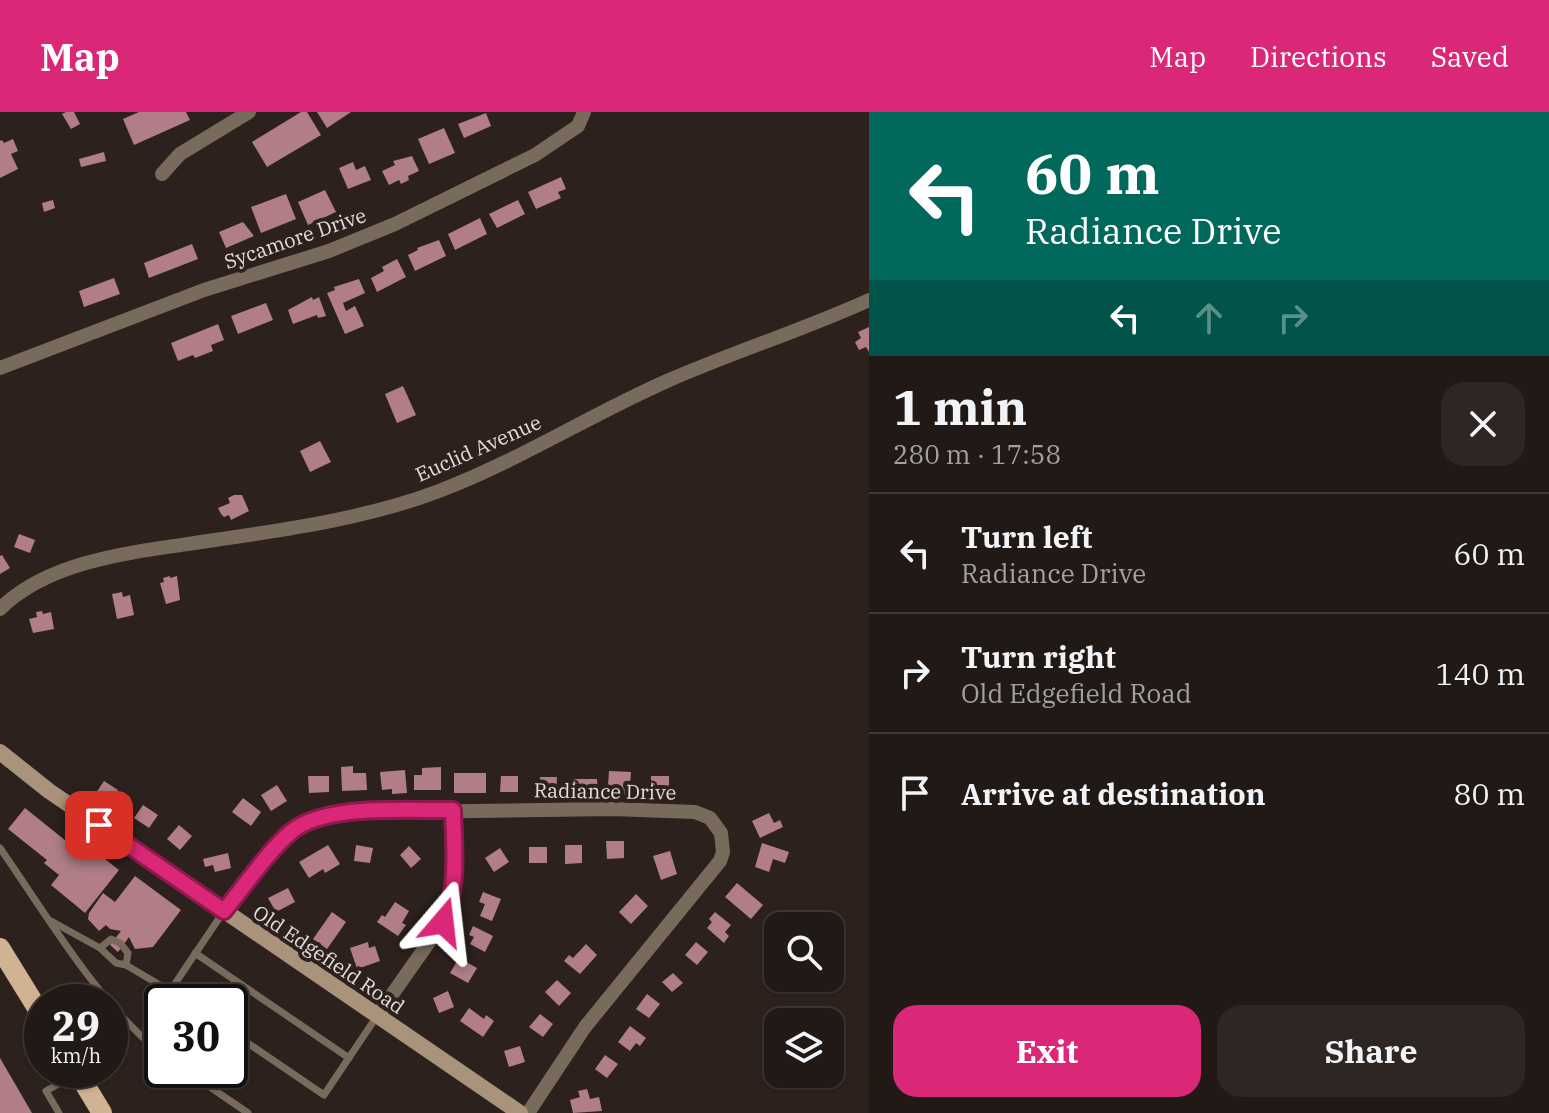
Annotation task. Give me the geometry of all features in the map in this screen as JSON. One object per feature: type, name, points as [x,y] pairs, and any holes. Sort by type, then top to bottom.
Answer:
[{"type":"main road","points":[[0,948],[24,987]]},
{"type":"main road","points":[[87,1088],[102,1113]]},
{"type":"street","points":[[162,174],[180,154],[249,112]]},
{"type":"street","name":"Sycamore Drive","points":[[0,368],[204,290],[329,251],[395,224],[535,155],[578,126],[584,112]]},
{"type":"street","name":"Euclid Avenue","points":[[0,609],[28,586],[83,564],[320,522],[377,510],[438,492],[669,380],[817,324],[869,300]]},
{"type":"street","name":"Old Edgefield Road","points":[[2,757],[520,1113]]},
{"type":"street","name":"Radiance Drive","points":[[224,911],[289,833],[309,820],[344,812],[612,809],[695,812],[710,818],[721,833],[723,852],[720,861],[585,1027],[528,1113]]},
{"type":"street","points":[[377,1016],[449,909],[454,882],[453,810]]},
{"type":"lane","points":[[0,848],[119,1013],[144,1037]]},
{"type":"lane","points":[[175,984],[224,911]]},
{"type":"lane","points":[[49,920],[100,948],[116,963],[126,965],[158,984]]},
{"type":"lane","points":[[100,948],[111,939],[120,943],[128,953],[126,965]]},
{"type":"lane","points":[[195,953],[349,1058]]},
{"type":"lane","points":[[248,1043],[324,1095],[377,1016]]},
{"type":"lane","points":[[50,1088],[46,1091],[59,1113]]},
{"type":"lane","points":[[211,1088],[248,1113]]},
{"type":"building","points":[[74,112],[80,124],[71,129],[62,114]]},
{"type":"building","points":[[139,112],[186,112],[190,120],[134,145],[123,119]]},
{"type":"building","points":[[301,112],[307,112],[321,135],[267,167],[252,142]]},
{"type":"building","points":[[317,112],[351,112],[327,128]]},
{"type":"building","points":[[486,113],[491,126],[464,138],[458,124]]},
{"type":"building","points":[[444,128],[455,153],[429,164],[418,139]]},
{"type":"building","points":[[13,139],[18,151],[11,154],[18,169],[0,178],[0,141],[4,143]]},
{"type":"building","points":[[104,152],[106,161],[81,167],[79,159]]},
{"type":"building","points":[[412,156],[419,171],[401,184],[399,180],[389,185],[382,171],[395,165],[393,161]]},
{"type":"building","points":[[353,162],[356,170],[365,166],[371,180],[348,189],[339,168]]},
{"type":"building","points":[[561,177],[566,189],[558,192],[561,198],[536,209],[528,192]]},
{"type":"building","points":[[325,190],[336,212],[308,225],[298,202]]},
{"type":"building","points":[[286,194],[296,219],[261,233],[251,207]]},
{"type":"building","points":[[53,200],[55,208],[44,212],[42,203]]},
{"type":"building","points":[[518,200],[525,214],[497,228],[489,214]]},
{"type":"building","points":[[480,218],[487,234],[455,250],[448,234]]},
{"type":"building","points":[[243,222],[254,236],[226,248],[219,232]]},
{"type":"building","points":[[439,240],[446,256],[415,271],[408,255]]},
{"type":"building","points":[[192,244],[198,259],[149,278],[144,263]]},
{"type":"building","points":[[397,259],[406,277],[377,292],[371,278]]},
{"type":"building","points":[[114,278],[120,294],[84,307],[79,291]]},
{"type":"building","points":[[359,279],[365,293],[343,303],[346,311],[355,306],[364,326],[345,334],[327,293],[335,290],[334,287]]},
{"type":"building","points":[[312,297],[313,300],[319,297],[326,316],[318,318],[317,315],[293,324],[288,310]]},
{"type":"building","points":[[266,303],[273,320],[238,334],[231,316]]},
{"type":"building","points":[[218,324],[224,340],[211,345],[213,351],[178,361],[171,343]]},
{"type":"building","points":[[869,327],[869,352],[866,347],[859,350],[855,342],[861,338],[858,332]]},
{"type":"building","points":[[403,386],[416,415],[397,423],[385,394]]},
{"type":"building","points":[[320,441],[331,462],[310,472],[300,451]]},
{"type":"building","points":[[242,495],[249,511],[231,520],[229,515],[224,517],[218,508],[230,503],[228,498]]},
{"type":"building","points":[[19,534],[35,540],[30,553],[14,547]]},
{"type":"building","points":[[0,556],[10,568],[0,574]]},
{"type":"building","points":[[170,576],[177,576],[180,600],[166,604],[160,583]]},
{"type":"building","points":[[122,592],[123,597],[130,595],[134,615],[117,619],[112,594]]},
{"type":"building","points":[[42,611],[43,614],[51,612],[54,629],[33,633],[29,619],[37,617],[36,612]]},
{"type":"building","points":[[353,766],[353,773],[366,773],[367,790],[342,791],[341,767]]},
{"type":"building","points":[[441,767],[441,790],[414,790],[414,775],[422,775],[422,768]]},
{"type":"building","points":[[405,770],[407,793],[392,794],[392,789],[382,790],[380,772]]},
{"type":"building","points":[[609,771],[631,772],[629,799],[607,798]]},
{"type":"building","points":[[454,773],[486,773],[486,793],[454,793]]},
{"type":"building","points":[[308,776],[329,776],[329,792],[309,793]]},
{"type":"building","points":[[501,776],[518,776],[518,792],[500,792]]},
{"type":"building","points":[[651,776],[669,776],[669,794],[651,795]]},
{"type":"building","points":[[540,777],[557,777],[556,795],[539,795]]},
{"type":"building","points":[[573,779],[597,779],[598,795],[573,795]]},
{"type":"building","points":[[104,781],[118,790],[110,803],[96,793]]},
{"type":"building","points":[[277,785],[287,801],[271,811],[261,795]]},
{"type":"building","points":[[123,792],[130,797],[122,809],[114,803]]},
{"type":"building","points":[[243,798],[261,812],[251,826],[232,812]]},
{"type":"building","points":[[143,805],[158,815],[149,828],[134,818]]},
{"type":"building","points":[[25,808],[81,853],[87,845],[119,870],[85,913],[51,885],[59,875],[44,863],[47,860],[8,829]]},
{"type":"building","points":[[769,813],[774,823],[780,820],[783,827],[760,838],[752,821]]},
{"type":"building","points":[[179,825],[192,836],[180,850],[167,839]]},
{"type":"building","points":[[606,841],[624,841],[624,858],[607,859]]},
{"type":"building","points":[[762,843],[789,852],[785,863],[773,859],[769,872],[755,867]]},
{"type":"building","points":[[328,845],[340,864],[325,873],[323,869],[309,878],[299,862]]},
{"type":"building","points":[[356,845],[373,848],[370,863],[354,861]]},
{"type":"building","points":[[565,845],[582,845],[582,863],[565,864]]},
{"type":"building","points":[[409,846],[421,859],[411,868],[400,855]]},
{"type":"building","points":[[529,847],[547,847],[547,863],[529,863]]},
{"type":"building","points":[[500,848],[509,862],[494,872],[485,858]]},
{"type":"building","points":[[670,851],[677,874],[661,880],[653,856]]},
{"type":"building","points":[[228,853],[231,868],[215,872],[213,865],[205,867],[203,859]]},
{"type":"building","points":[[135,876],[181,910],[153,947],[135,949],[129,937],[118,952],[110,945],[121,931],[106,925],[99,931],[88,919],[89,913],[103,893],[115,902]]},
{"type":"building","points":[[737,883],[763,905],[751,919],[725,897]]},
{"type":"building","points":[[288,888],[295,902],[276,912],[268,898]]},
{"type":"building","points":[[483,892],[501,899],[492,921],[480,916],[485,904],[479,902]]},
{"type":"building","points":[[636,894],[648,906],[631,924],[619,912]]},
{"type":"building","points":[[395,902],[409,911],[402,923],[406,925],[398,936],[377,922],[382,915],[385,917]]},
{"type":"building","points":[[332,912],[346,922],[327,949],[313,939]]},
{"type":"building","points":[[715,912],[731,925],[725,932],[729,936],[724,943],[707,928]]},
{"type":"building","points":[[473,926],[493,936],[485,952],[470,944],[474,937],[469,935]]},
{"type":"building","points":[[368,942],[369,948],[375,946],[380,961],[357,969],[350,948]]},
{"type":"building","points":[[696,942],[708,952],[697,965],[685,955]]},
{"type":"building","points":[[586,944],[597,955],[580,974],[564,961],[569,955],[573,958]]},
{"type":"building","points":[[459,958],[477,968],[468,983],[450,973]]},
{"type":"building","points":[[673,973],[683,983],[672,992],[662,982]]},
{"type":"building","points":[[557,980],[571,993],[559,1006],[545,992]]},
{"type":"building","points":[[448,991],[454,1007],[439,1013],[433,998]]},
{"type":"building","points":[[647,994],[660,1004],[649,1018],[636,1009]]},
{"type":"building","points":[[469,1008],[484,1019],[486,1015],[494,1021],[483,1037],[460,1021]]},
{"type":"building","points":[[540,1014],[553,1024],[543,1037],[529,1027]]},
{"type":"building","points":[[630,1026],[646,1038],[640,1046],[636,1043],[630,1051],[618,1042]]},
{"type":"building","points":[[520,1046],[525,1062],[509,1067],[504,1051]]},
{"type":"building","points":[[605,1055],[618,1064],[607,1078],[595,1069]]},
{"type":"building","points":[[0,1058],[32,1113],[0,1113]]},
{"type":"building","points":[[587,1089],[590,1099],[599,1097],[602,1111],[573,1113],[570,1100],[580,1097],[578,1091]]},
{"type":"route","points":[[99,825],[224,911],[289,833],[309,820],[344,812],[453,810],[454,882],[443,922]]}]
